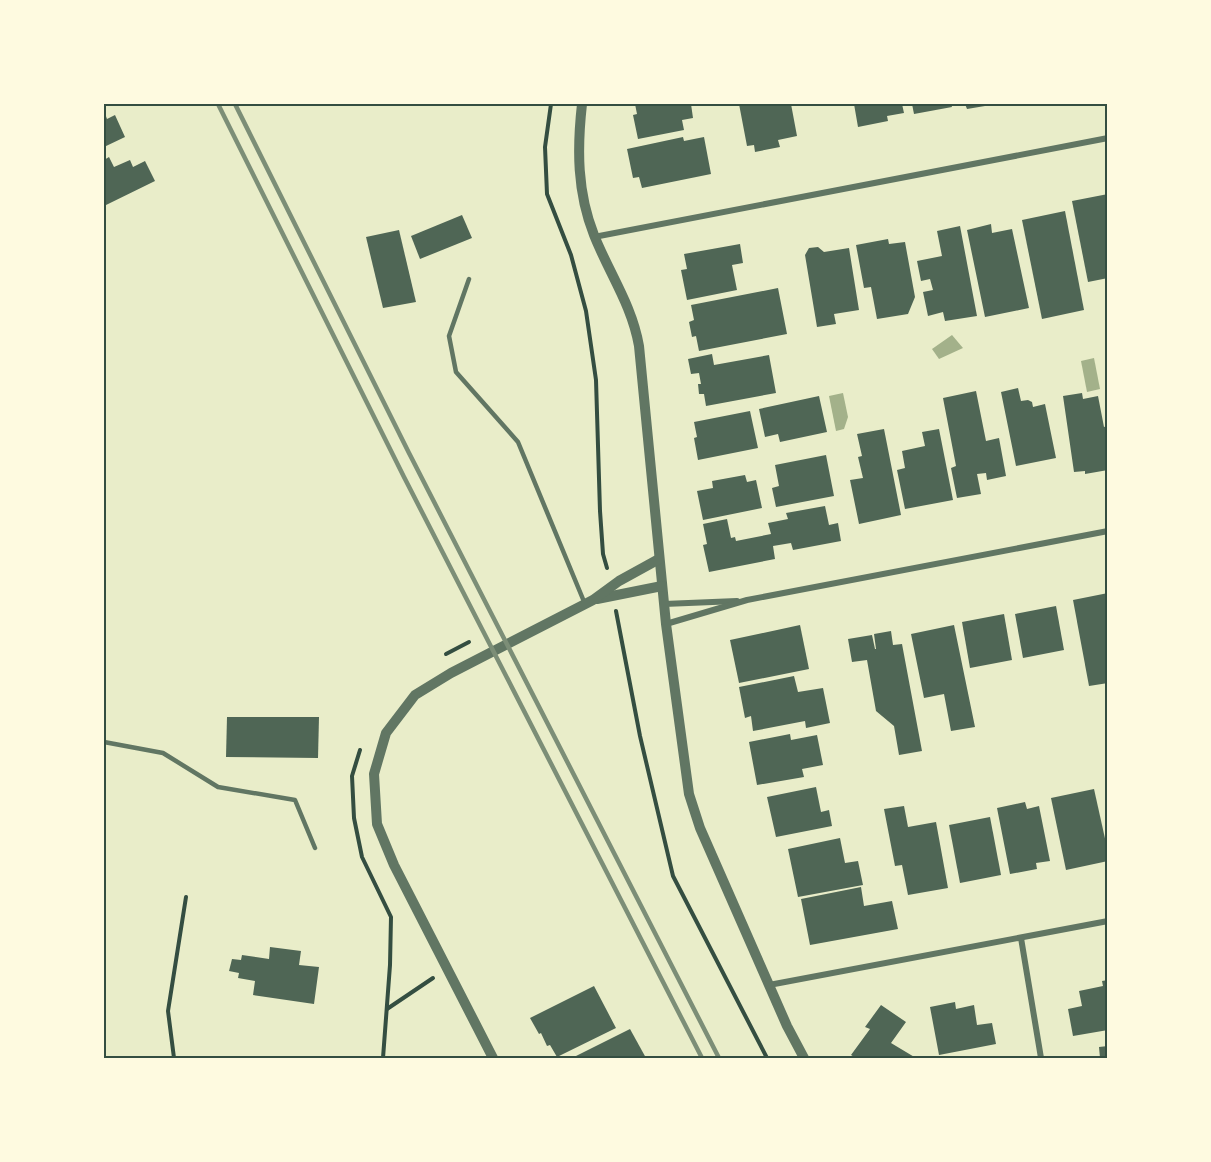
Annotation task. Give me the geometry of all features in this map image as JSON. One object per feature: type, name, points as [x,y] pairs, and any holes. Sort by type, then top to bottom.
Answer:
[{"type":"street","points":[[582,104],[579,170],[586,212],[594,237],[635,325],[666,624],[689,794],[769,985],[804,1059]]},
{"type":"street","points":[[594,237],[1107,138]]},
{"type":"street","points":[[666,624],[747,600],[1107,531]]},
{"type":"street","points":[[493,1059],[394,865],[377,824],[374,774],[386,733],[415,695],[451,673],[611,591],[659,559]]},
{"type":"street","points":[[611,591],[662,586]]},
{"type":"street","points":[[664,604],[747,600]]},
{"type":"street","points":[[769,985],[1107,921]]},
{"type":"street","points":[[1021,938],[1041,1059]]},
{"type":"lane","points":[[469,279],[449,336],[456,372],[518,442],[589,602]]},
{"type":"lane","points":[[104,742],[162,753],[218,787],[296,800],[315,848]]},
{"type":"path","points":[[551,104],[545,147],[547,194],[571,255],[586,311],[596,380],[603,554],[640,736],[673,876],[767,1059]]},
{"type":"path","points":[[437,659],[478,638]]},
{"type":"path","points":[[362,745],[352,776],[354,818],[362,857],[391,917],[383,1059]]},
{"type":"path","points":[[174,1059],[168,1011],[186,897]]},
{"type":"path","points":[[386,1009],[447,969]]},
{"type":"shaded area","points":[[952,335],[963,348],[939,359],[932,349]]},
{"type":"shaded area","points":[[1094,358],[1100,389],[1087,392],[1081,361]]},
{"type":"shaded area","points":[[843,393],[848,417],[844,429],[836,431],[829,396]]},
{"type":"building","points":[[635,104],[691,104],[693,118],[682,120],[684,130],[638,139],[633,115],[637,114]]},
{"type":"building","points":[[739,104],[791,104],[797,136],[778,140],[780,147],[755,152],[754,145],[747,146]]},
{"type":"building","points":[[854,104],[902,104],[904,113],[887,116],[888,121],[858,127]]},
{"type":"building","points":[[912,104],[951,104],[952,107],[914,114]]},
{"type":"building","points":[[965,104],[991,104],[991,105],[967,109]]},
{"type":"building","points":[[104,111],[107,119],[115,115],[125,137],[104,147]]},
{"type":"building","points":[[683,137],[684,141],[704,137],[711,174],[642,188],[639,177],[633,178],[627,149]]},
{"type":"building","points":[[109,157],[114,167],[130,160],[133,167],[145,161],[155,181],[104,206],[104,160]]},
{"type":"building","points":[[1108,194],[1108,278],[1088,282],[1072,201]]},
{"type":"building","points":[[1065,211],[1084,310],[1042,319],[1022,220]]},
{"type":"building","points":[[462,215],[472,238],[420,259],[411,236]]},
{"type":"building","points":[[991,224],[992,233],[1012,229],[1029,308],[985,317],[967,230]]},
{"type":"building","points":[[960,226],[977,316],[945,321],[943,312],[928,316],[923,292],[933,290],[930,279],[921,281],[917,261],[942,256],[937,231]]},
{"type":"building","points":[[399,230],[416,302],[383,308],[366,237]]},
{"type":"building","points":[[888,239],[889,244],[905,242],[915,297],[908,314],[877,319],[871,287],[864,288],[856,245]]},
{"type":"building","points":[[740,244],[743,263],[732,265],[737,290],[687,300],[681,270],[687,269],[684,254]]},
{"type":"building","points":[[818,247],[824,252],[849,248],[859,310],[834,314],[836,324],[817,327],[805,255],[809,248]]},
{"type":"building","points":[[778,288],[787,334],[699,351],[696,336],[692,337],[689,322],[694,320],[691,305]]},
{"type":"building","points":[[712,354],[714,365],[769,355],[776,393],[706,406],[704,394],[699,394],[698,384],[701,384],[699,373],[691,374],[688,359]]},
{"type":"building","points":[[1018,388],[1021,401],[1032,402],[1033,407],[1045,404],[1056,458],[1016,466],[1001,392]]},
{"type":"building","points":[[976,391],[986,441],[999,438],[1006,476],[987,480],[986,473],[977,474],[981,494],[957,498],[951,468],[956,466],[943,398]]},
{"type":"building","points":[[1082,393],[1083,399],[1098,396],[1104,427],[1107,426],[1108,430],[1108,470],[1085,474],[1085,471],[1074,472],[1063,396]]},
{"type":"building","points":[[819,396],[827,432],[780,442],[778,434],[765,437],[759,409]]},
{"type":"building","points":[[750,411],[758,448],[698,460],[694,422]]},
{"type":"building","points":[[884,429],[901,515],[859,524],[850,480],[863,478],[858,457],[862,456],[857,434]]},
{"type":"building","points":[[939,429],[953,500],[905,509],[897,470],[905,468],[902,451],[925,446],[922,432]]},
{"type":"building","points":[[826,455],[834,496],[776,507],[772,488],[779,486],[775,465]]},
{"type":"building","points":[[745,475],[747,482],[756,480],[762,508],[703,520],[697,491],[713,488],[712,481]]},
{"type":"building","points":[[825,506],[829,525],[838,523],[841,541],[793,550],[791,543],[773,546],[775,559],[709,572],[703,545],[707,544],[703,524],[727,519],[731,538],[735,537],[736,541],[771,534],[768,523],[788,519],[786,513]]},
{"type":"building","points":[[1108,593],[1108,683],[1089,686],[1073,600]]},
{"type":"building","points":[[1056,606],[1064,650],[1023,658],[1015,614]]},
{"type":"building","points":[[1004,614],[1012,660],[970,668],[962,622]]},
{"type":"building","points":[[800,625],[809,669],[739,683],[730,640]]},
{"type":"building","points":[[954,625],[975,727],[951,731],[944,694],[924,698],[911,634]]},
{"type":"building","points":[[891,631],[893,645],[902,644],[922,751],[899,755],[894,726],[876,711],[867,660],[852,662],[848,639],[872,635],[876,649],[874,634]]},
{"type":"building","points":[[794,676],[798,692],[823,688],[830,723],[806,728],[805,721],[753,731],[751,716],[745,718],[739,687]]},
{"type":"building","points":[[227,717],[319,717],[318,758],[226,757]]},
{"type":"building","points":[[790,734],[791,740],[817,735],[823,765],[802,769],[804,777],[757,785],[749,742]]},
{"type":"building","points":[[816,787],[821,812],[829,810],[832,826],[776,837],[767,797]]},
{"type":"building","points":[[1094,789],[1108,861],[1066,870],[1051,798]]},
{"type":"building","points":[[1025,802],[1027,809],[1039,806],[1050,861],[1036,863],[1037,869],[1010,874],[997,808]]},
{"type":"building","points":[[904,806],[908,827],[936,822],[948,888],[908,895],[902,865],[895,866],[884,809]]},
{"type":"building","points":[[990,817],[1001,875],[960,883],[949,825]]},
{"type":"building","points":[[840,838],[845,863],[858,861],[863,885],[798,897],[788,849]]},
{"type":"building","points":[[861,887],[864,906],[892,901],[898,929],[810,945],[801,899]]},
{"type":"building","points":[[270,947],[301,951],[299,965],[319,967],[314,1004],[253,995],[255,981],[238,978],[239,973],[229,971],[232,959],[241,960],[242,955],[269,959]]},
{"type":"building","points":[[1108,980],[1108,1030],[1073,1036],[1068,1009],[1082,1006],[1079,991],[1103,986],[1102,981]]},
{"type":"building","points":[[594,986],[616,1028],[557,1057],[550,1045],[547,1046],[530,1018]]},
{"type":"building","points":[[955,1002],[956,1009],[974,1005],[977,1025],[992,1023],[996,1044],[939,1055],[930,1007]]},
{"type":"building","points":[[881,1005],[906,1022],[891,1043],[916,1058],[856,1058],[851,1055],[870,1029],[865,1027]]},
{"type":"building","points":[[630,1029],[646,1058],[572,1058]]},
{"type":"building","points":[[1108,1046],[1108,1058],[1100,1058],[1099,1047]]},
{"type":"railway","points":[[218,104],[404,477],[702,1058]]},
{"type":"railway","points":[[235,104],[409,453],[719,1058]]}]
